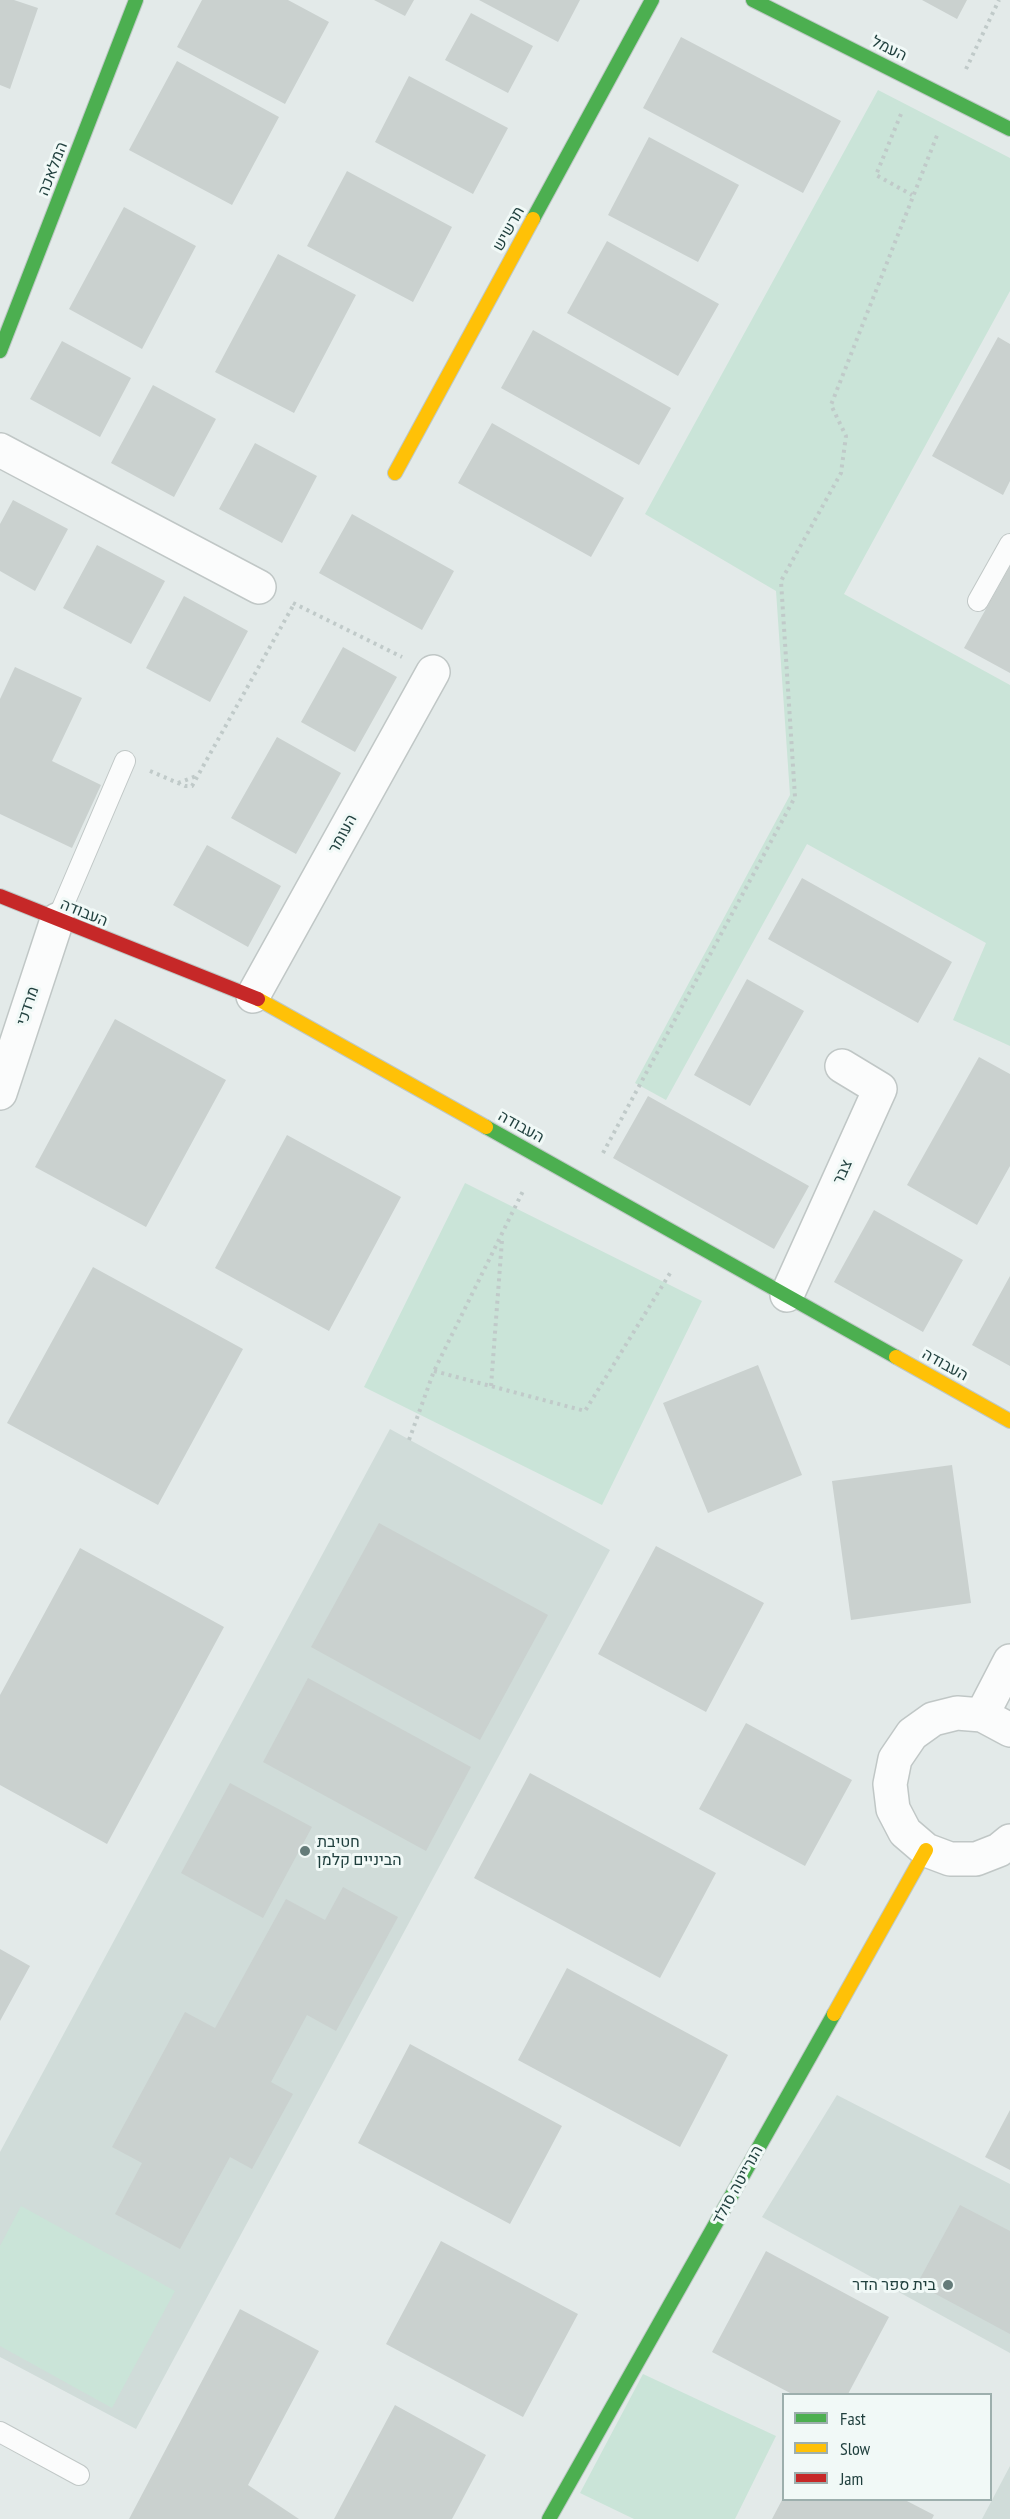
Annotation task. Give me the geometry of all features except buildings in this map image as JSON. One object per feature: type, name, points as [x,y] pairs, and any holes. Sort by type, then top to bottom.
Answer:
[{"type":"street","name":"המלאכה","points":[[0,351],[136,0]]},
{"type":"street","name":"תרשיש","points":[[395,473],[652,0]]},
{"type":"street","name":"העמל","points":[[753,0],[1010,129]]},
{"type":"street","points":[[0,450],[259,587]]},
{"type":"street","name":"העומר","points":[[253,996],[432,672]]},
{"type":"street","name":"העבודה","points":[[0,896],[253,996],[1010,1421]]},
{"type":"street","name":"מרדכי","points":[[0,1093],[57,920]]},
{"type":"street","name":"צבר","points":[[787,1295],[880,1089],[842,1066]]},
{"type":"street","points":[[1010,1661],[996,1722],[957,1713],[933,1719],[912,1734],[895,1759],[890,1784],[893,1809],[905,1832],[926,1850],[950,1859],[976,1859],[999,1850],[1010,1841]]},
{"type":"street","name":"הנרייטה סולד","points":[[554,2517],[926,1850]]},
{"type":"lane","points":[[978,601],[1010,544]]},
{"type":"lane","points":[[57,920],[125,760]]},
{"type":"lane","points":[[0,2432],[79,2475]]},
{"type":"path","points":[[952,98],[999,0]]},
{"type":"path","points":[[912,195],[876,175],[915,80]]},
{"type":"path","points":[[586,1183],[795,797],[781,581],[841,473],[846,436],[831,405],[928,157]]},
{"type":"path","points":[[259,587],[432,672]]},
{"type":"path","points":[[125,760],[189,787],[200,775],[294,604]]},
{"type":"path","points":[[177,783],[200,775]]},
{"type":"path","points":[[409,1440],[434,1371],[503,1235],[539,1156]]},
{"type":"path","points":[[491,1386],[503,1235]]},
{"type":"path","points":[[434,1371],[585,1411],[689,1241]]},
{"type":"shaded area","name":"חטיבת הביניים קלמן","points":[[390,1429],[610,1550],[136,2429],[0,2357],[0,2152]]},
{"type":"shaded area","name":"בית ספר הדר","points":[[837,2095],[1010,2184],[1010,2353],[762,2217]]},
{"type":"shaded area","points":[[1010,2466],[1010,2519],[982,2519]]},
{"type":"green space","points":[[878,90],[1010,158],[1010,291],[844,594],[1010,685],[1010,1046],[953,1020],[986,943],[807,844],[666,1100],[635,1083],[790,795],[776,591],[645,514]]},
{"type":"green space","points":[[465,1183],[702,1301],[602,1505],[364,1387]]},
{"type":"green space","points":[[21,2206],[175,2291],[112,2408],[0,2346],[0,2246]]},
{"type":"green space","points":[[643,2374],[776,2436],[735,2519],[634,2519],[580,2493]]},
{"type":"traffic: fast","points":[[0,351],[136,0]]},
{"type":"traffic: fast","points":[[533,219],[652,0]]},
{"type":"traffic: fast","points":[[753,0],[1010,129]]},
{"type":"traffic: fast","points":[[486,1127],[896,1357]]},
{"type":"traffic: fast","points":[[549,2519],[834,2014]]},
{"type":"traffic: slow","points":[[395,473],[533,219]]},
{"type":"traffic: slow","points":[[258,999],[486,1127]]},
{"type":"traffic: slow","points":[[896,1357],[1010,1421]]},
{"type":"traffic: slow","points":[[834,2014],[926,1850]]},
{"type":"traffic: jam","points":[[0,896],[258,999]]},
{"type":"place","name":"חטיבת הביניים קלמן","points":[[305,1851]]},
{"type":"place","name":"בית ספר הדר","points":[[948,2285]]}]
